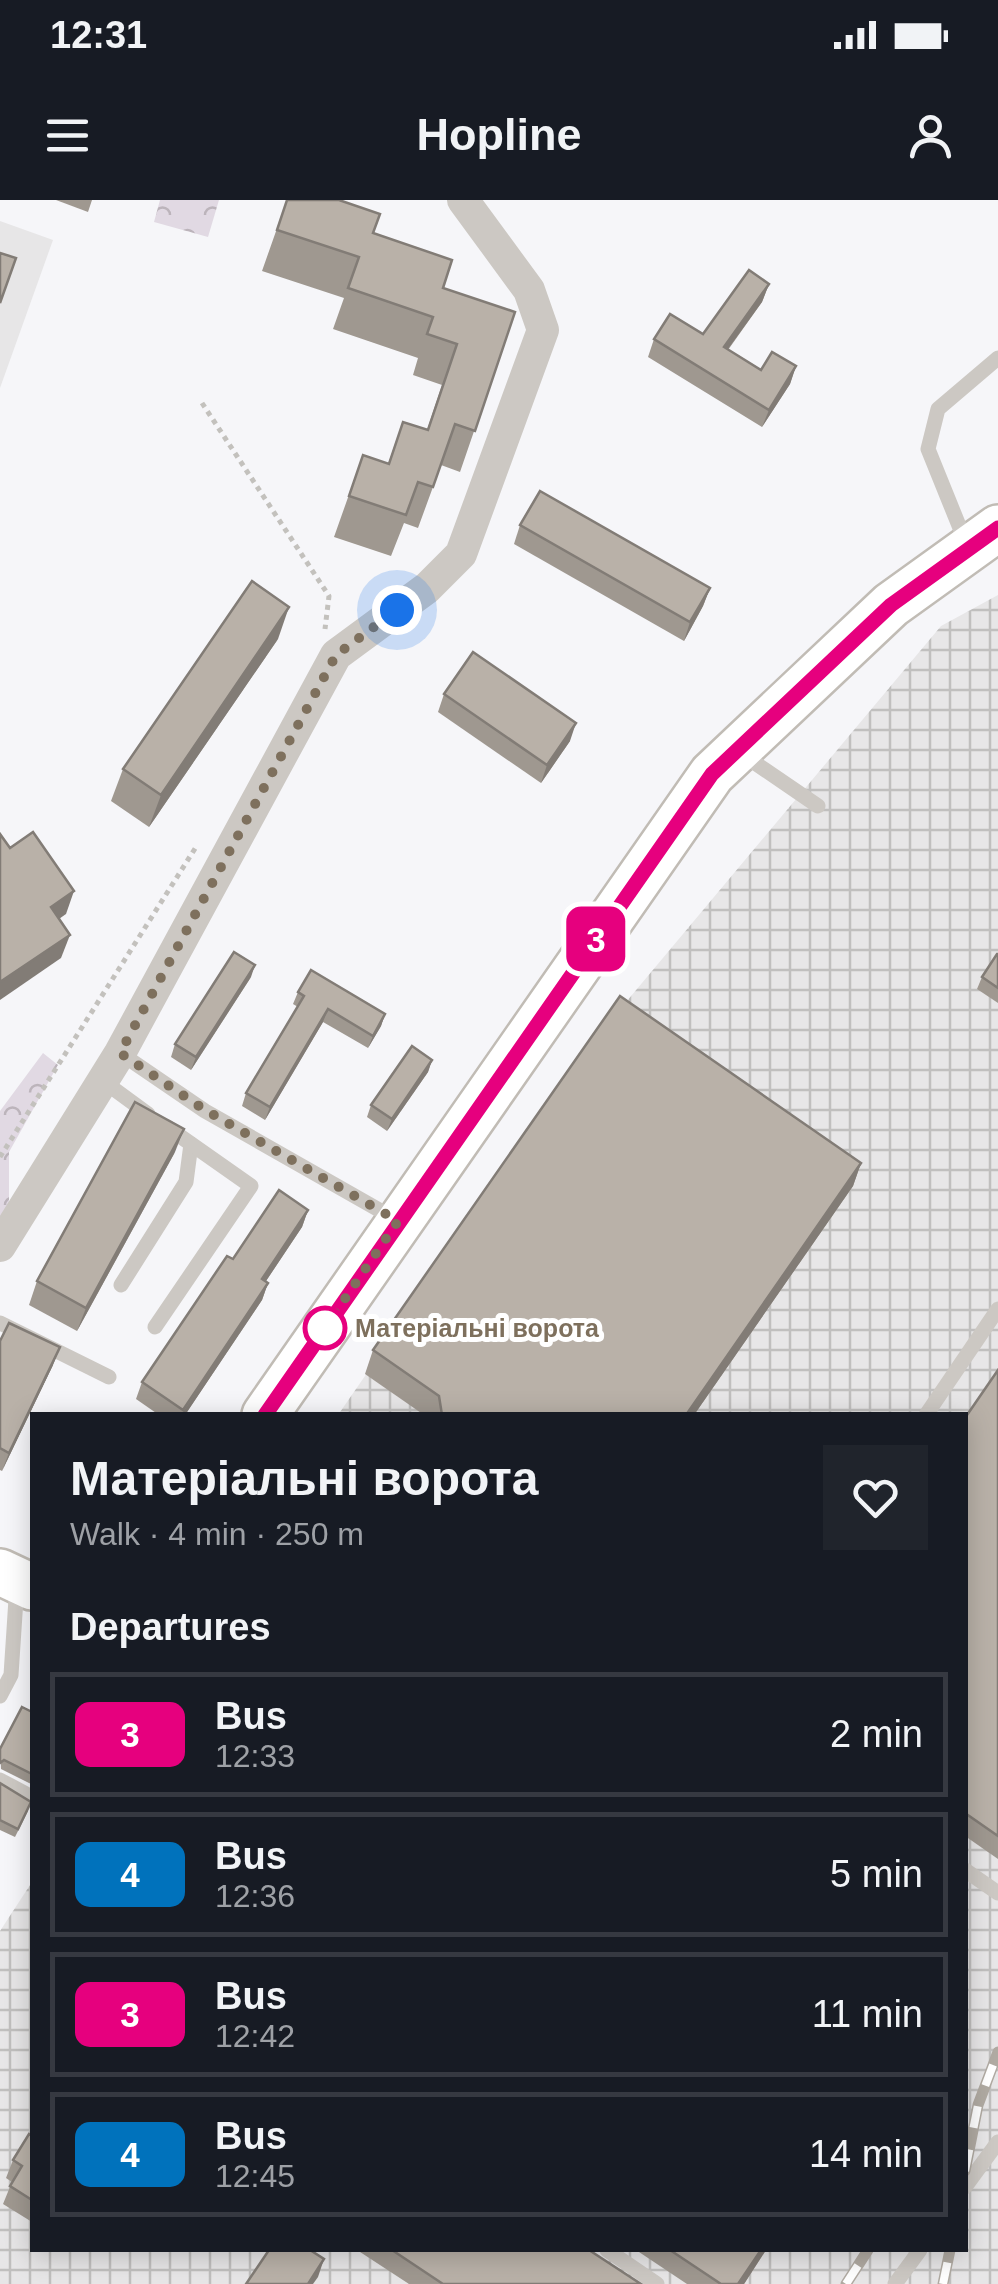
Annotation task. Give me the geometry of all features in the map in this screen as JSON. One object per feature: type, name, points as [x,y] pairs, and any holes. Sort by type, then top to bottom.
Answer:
[{"type":"street","points":[[0,1246],[120,1053],[336,655],[427,588],[461,554],[544,330],[529,290],[463,200]]},
{"type":"street","points":[[278,1405],[398,1221],[734,748],[891,605],[983,538]]},
{"type":"lane","points":[[983,538],[928,449],[938,408],[998,358]]},
{"type":"lane","points":[[734,748],[818,806]]},
{"type":"lane","points":[[120,1053],[205,1110],[398,1221]]},
{"type":"lane","points":[[102,1081],[251,1186],[155,1327]]},
{"type":"lane","points":[[121,1285],[186,1182],[191,1144]]},
{"type":"lane","points":[[928,1412],[998,1309]]},
{"type":"lane","points":[[0,1324],[110,1376]]},
{"type":"lane","points":[[0,1696],[11,1674],[17,1580]]},
{"type":"lane","points":[[0,1780],[30,1796]]},
{"type":"lane","points":[[968,1872],[998,1893]]},
{"type":"lane","points":[[968,2184],[998,2142]]},
{"type":"lane","points":[[611,2252],[657,2284]]},
{"type":"lane","points":[[895,2284],[919,2252]]},
{"type":"path","points":[[202,403],[328,596],[325,634]]},
{"type":"path","points":[[0,1157],[196,846]]},
{"type":"shaded area","points":[[0,221],[53,240],[0,388]]},
{"type":"shaded area","points":[[998,595],[998,2284],[0,2284],[0,1931],[30,1885],[30,2252],[968,2252],[968,1412],[340,1412],[611,1020],[941,626]]},
{"type":"green space","points":[[160,200],[219,200],[208,237],[154,222]]},
{"type":"green space","points":[[43,1053],[58,1065],[9,1152],[9,1215],[0,1225],[0,1111]]},
{"type":"building","points":[[287,200],[339,200],[380,214],[373,233],[452,260],[443,288],[515,312],[475,431],[455,424],[433,487],[418,482],[406,515],[349,496],[363,455],[389,464],[403,422],[428,430],[457,344],[427,334],[433,317],[348,288],[359,257],[277,230]]},
{"type":"building","points":[[0,253],[16,258],[0,303]]},
{"type":"building","points":[[749,270],[769,284],[724,347],[761,370],[772,352],[796,366],[769,410],[654,339],[670,314],[703,334]]},
{"type":"building","points":[[540,491],[710,588],[690,622],[520,525]]},
{"type":"building","points":[[252,581],[289,607],[161,795],[123,769]]},
{"type":"building","points":[[473,652],[576,723],[547,765],[444,694]]},
{"type":"building","points":[[33,832],[74,891],[51,907],[70,935],[0,982],[0,834],[10,848]]},
{"type":"building","points":[[234,952],[255,965],[196,1057],[175,1044]]},
{"type":"building","points":[[998,954],[998,988],[982,977]]},
{"type":"building","points":[[311,970],[385,1014],[373,1036],[328,1009],[270,1107],[246,1093],[304,996],[298,992]]},
{"type":"building","points":[[620,996],[861,1163],[688,1412],[442,1412],[439,1396],[373,1350]]},
{"type":"building","points":[[412,1046],[432,1060],[392,1119],[371,1105]]},
{"type":"building","points":[[135,1102],[184,1129],[86,1308],[37,1281]]},
{"type":"building","points":[[279,1190],[308,1210],[262,1279],[268,1283],[183,1410],[142,1382],[227,1256],[233,1259]]},
{"type":"building","points":[[9,1323],[60,1347],[9,1453],[0,1448],[0,1341]]},
{"type":"building","points":[[998,1370],[998,1836],[968,1815],[968,1414]]},
{"type":"building","points":[[22,1707],[30,1711],[30,1773],[4,1760],[0,1763],[0,1749]]},
{"type":"building","points":[[0,1783],[30,1804],[18,1829],[0,1820]]},
{"type":"building","points":[[29,2134],[30,2199],[10,2186],[22,2166],[13,2160]]},
{"type":"building","points":[[268,2252],[313,2252],[324,2259],[308,2284],[246,2284]]},
{"type":"building","points":[[395,2252],[592,2252],[641,2284],[443,2284]]},
{"type":"building","points":[[673,2252],[760,2252],[738,2284],[721,2284]]},
{"type":"railway","points":[[968,2156],[978,2105],[998,2052]]},
{"type":"railway","points":[[846,2284],[867,2252]]},
{"type":"railway","points":[[943,2284],[950,2252]]},
{"type":"bus line","name":"3","points":[[267,1412],[712,774],[734,748],[891,605],[998,528]]},
{"type":"place","name":"Матеріальні ворота","points":[[325,1328]]},
{"type":"route","points":[[325,1328],[398,1221],[205,1110],[120,1053],[336,655],[397,610]]}]
